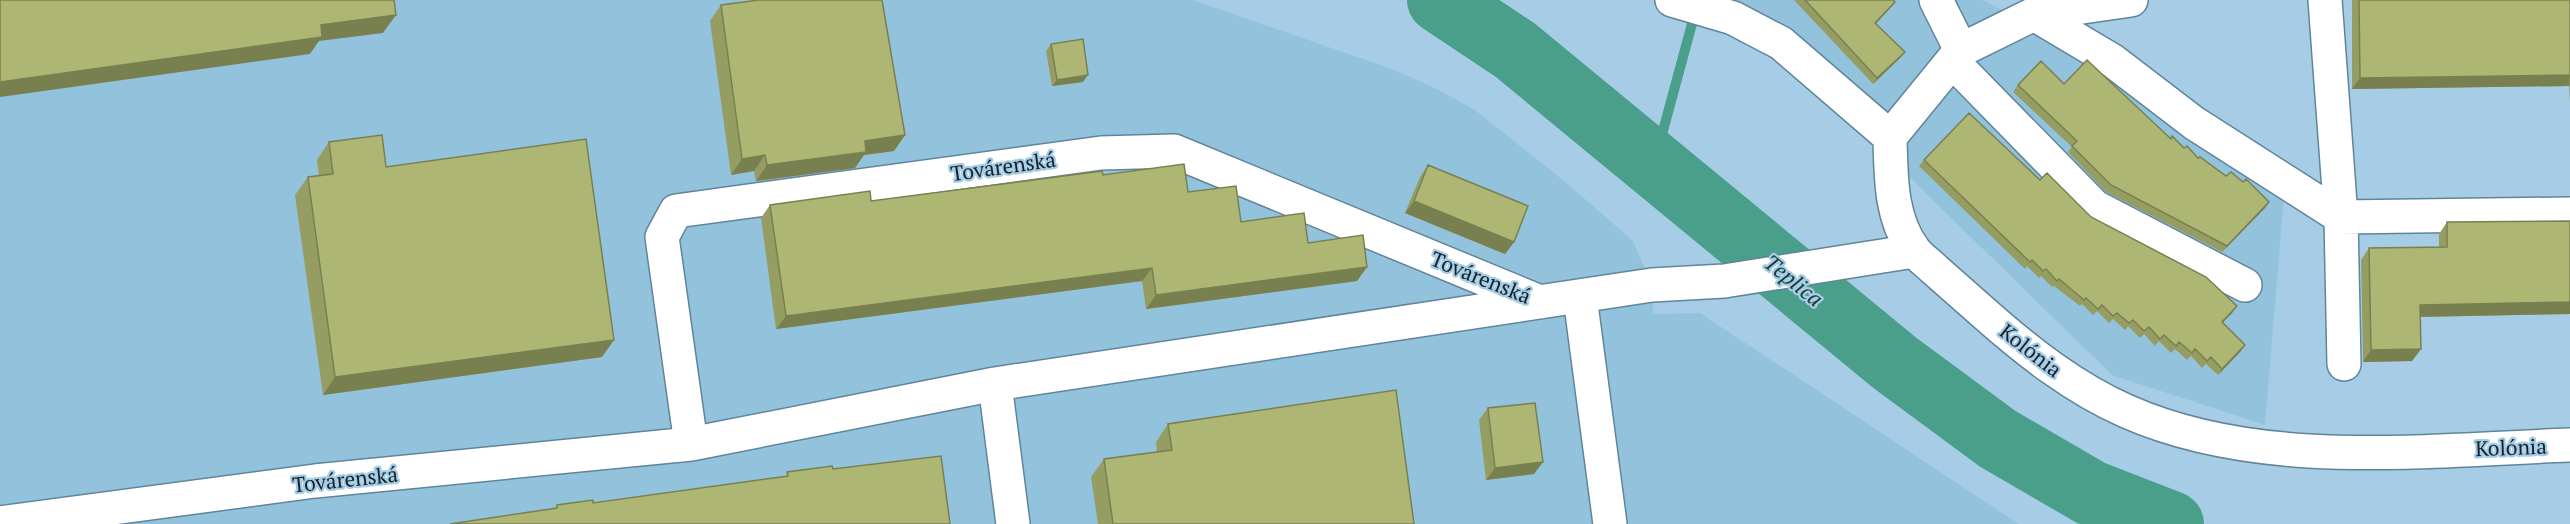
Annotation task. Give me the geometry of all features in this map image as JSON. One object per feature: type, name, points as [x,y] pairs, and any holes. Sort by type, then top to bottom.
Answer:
[{"type":"street","points":[[1936,0],[1957,56],[2095,207],[2245,285]]},
{"type":"street","points":[[1674,1],[1732,18],[1780,43],[1890,137],[1957,56],[2034,14],[2131,0]]},
{"type":"street","points":[[2325,0],[2341,217],[2344,364]]},
{"type":"street","points":[[2034,14],[2114,61],[2194,123],[2341,217],[2570,214]]},
{"type":"street","name":"Kolónia","points":[[1890,137],[1891,184],[1899,224],[1914,251],[2020,345],[2053,370],[2126,411],[2165,426],[2235,444],[2301,450],[2368,452],[2570,445]]},
{"type":"street","name":"Továrenská","points":[[691,444],[662,237],[676,211],[1101,153],[1174,151],[1540,302]]},
{"type":"street","name":"Továrenská","points":[[0,523],[315,481],[691,444],[995,384],[1652,285],[1724,281],[1914,251]]},
{"type":"street","points":[[1580,297],[1610,524]]},
{"type":"street","points":[[995,384],[1013,524]]},
{"type":"shaded area","points":[[0,0],[1193,0],[1392,69],[1439,90],[1475,110],[1569,185],[1633,241],[1652,285],[1653,314],[1700,313],[2019,524],[0,524]]},
{"type":"shaded area","points":[[1728,0],[1983,0],[2287,161],[2265,425],[2112,375]]},
{"type":"building","points":[[0,0],[394,0],[396,15],[321,25],[322,37],[0,82]]},
{"type":"building","points":[[759,0],[882,0],[905,135],[865,141],[866,152],[767,165],[765,155],[742,159],[721,5]]},
{"type":"building","points":[[1805,0],[1893,0],[1895,2],[1875,23],[1905,52],[1877,78]]},
{"type":"building","points":[[2359,0],[2570,0],[2570,75],[2360,78]]},
{"type":"building","points":[[1083,39],[1088,75],[1057,80],[1051,44]]},
{"type":"building","points":[[2087,60],[2171,139],[2172,136],[2184,148],[2187,146],[2198,158],[2200,157],[2226,176],[2231,172],[2243,182],[2246,179],[2269,202],[2227,246],[2111,185],[2072,146],[2077,141],[2018,85],[2041,61],[2064,84]]},
{"type":"building","points":[[1969,113],[2040,180],[2047,173],[2091,217],[2206,277],[2237,306],[2222,322],[2245,345],[2222,369],[2211,357],[2207,361],[2195,349],[2192,353],[2179,342],[2176,346],[2164,335],[2160,339],[2149,327],[2144,331],[2133,320],[2129,323],[2117,313],[2113,316],[2102,305],[2098,309],[2059,279],[2057,281],[2046,269],[2043,271],[2032,260],[2030,262],[1924,160]]},
{"type":"building","points":[[382,135],[386,167],[586,139],[614,340],[335,377],[308,177],[333,174],[329,142]]},
{"type":"building","points":[[1184,164],[1188,192],[1236,186],[1241,222],[1304,213],[1308,243],[1363,235],[1367,267],[1156,295],[1152,268],[786,316],[770,205],[870,191],[871,201],[1102,171],[1103,175]]},
{"type":"building","points":[[1428,165],[1528,206],[1514,242],[1414,201]]},
{"type":"building","points":[[2570,221],[2570,302],[2420,305],[2421,349],[2371,350],[2369,248],[2447,247],[2447,222]]},
{"type":"building","points":[[1396,390],[1414,524],[1113,524],[1104,459],[1172,450],[1168,424]]},
{"type":"building","points":[[1535,403],[1543,462],[1495,468],[1488,408]]},
{"type":"building","points":[[941,456],[950,524],[450,524],[557,508],[557,505],[593,500],[593,503],[788,476],[787,472]]},
{"type":"waterway","name":"Teplica","points":[[1440,0],[1515,50],[1895,363],[1998,439],[2091,493],[2171,524]]},
{"type":"waterway","points":[[1654,164],[1696,9]]}]
